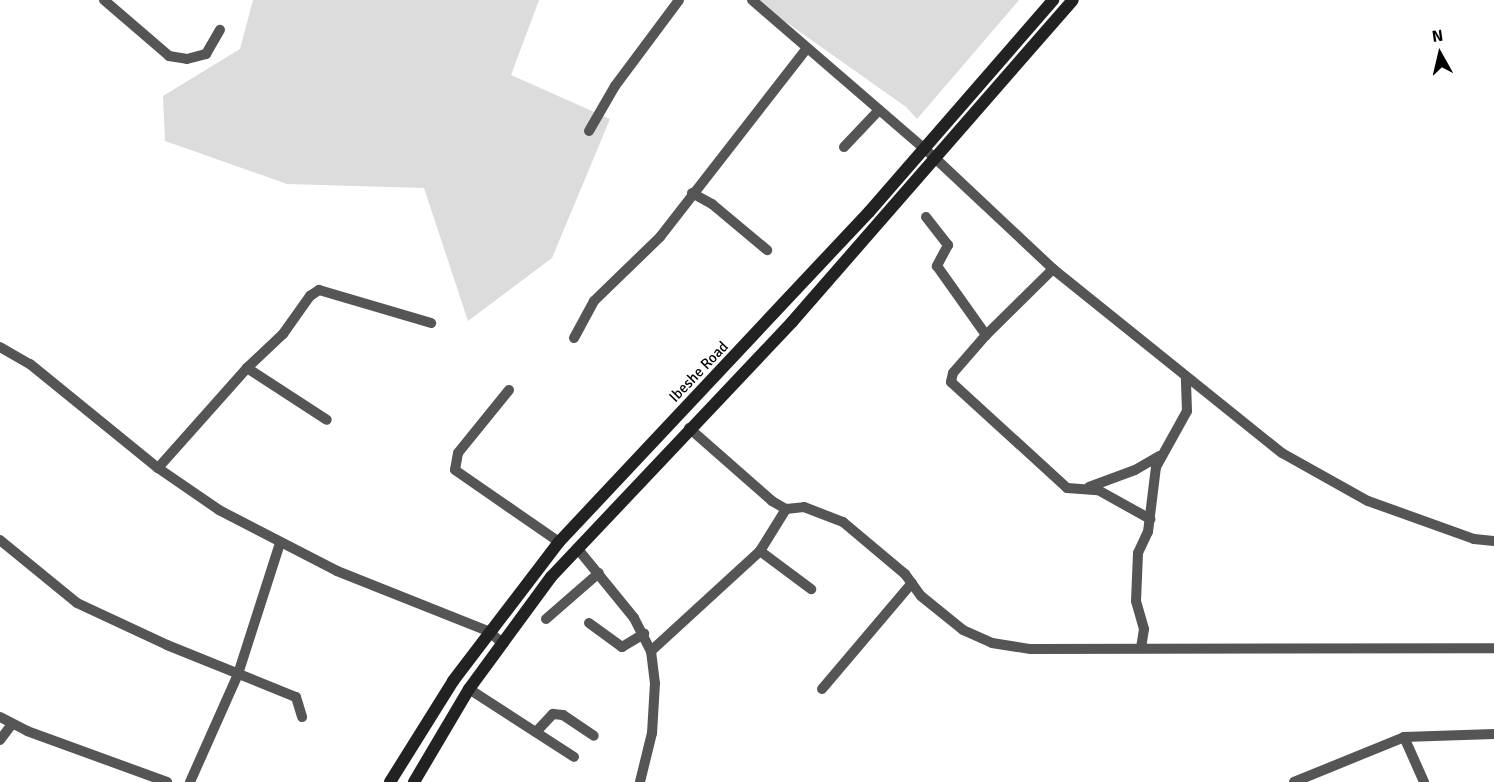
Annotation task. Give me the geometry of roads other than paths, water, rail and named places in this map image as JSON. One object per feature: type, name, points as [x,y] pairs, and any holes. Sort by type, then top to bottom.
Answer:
[{"type":"main road","name":"Ibeshe Road","points":[[390,782],[488,631],[559,542],[782,307],[924,149],[1053,0]]},
{"type":"main road","points":[[414,782],[469,689],[501,642],[577,548],[792,322],[1073,0]]},
{"type":"street","points":[[104,0],[169,56],[187,59],[206,54],[220,30]]},
{"type":"street","points":[[589,131],[615,86],[679,0]]},
{"type":"street","points":[[752,0],[936,159],[1053,269],[1282,453],[1368,501],[1474,539],[1494,541]]},
{"type":"street","points":[[574,338],[594,301],[660,237],[807,48]]},
{"type":"street","points":[[844,147],[879,110]]},
{"type":"street","points":[[692,194],[712,204],[767,250]]},
{"type":"street","points":[[926,217],[948,245],[937,266],[986,335]]},
{"type":"street","points":[[1053,269],[986,335],[953,373],[955,389],[1067,488],[1105,494],[1150,519]]},
{"type":"street","points":[[158,468],[247,368],[283,334],[310,296],[319,290],[431,323]]},
{"type":"street","points":[[0,347],[30,364],[158,468],[219,510],[337,571],[488,631],[501,642]]},
{"type":"street","points":[[247,368],[327,420]]},
{"type":"street","points":[[1141,648],[1144,629],[1136,601],[1138,553],[1150,519],[1156,467],[1187,411],[1186,377]]},
{"type":"street","points":[[509,390],[458,453],[455,470],[559,542]]},
{"type":"street","points":[[689,428],[786,509],[804,507],[843,522],[871,542],[912,583],[921,596],[963,630],[992,643],[1031,650],[1494,648]]},
{"type":"street","points":[[1083,489],[1135,470],[1161,455]]},
{"type":"street","points":[[651,651],[760,551],[786,509]]},
{"type":"street","points":[[0,540],[76,603],[296,697],[302,717]]},
{"type":"street","points":[[190,782],[238,674],[280,543]]},
{"type":"street","points":[[577,548],[599,573],[644,633],[651,651],[655,683],[652,733],[640,782]]},
{"type":"street","points":[[760,551],[811,589]]},
{"type":"street","points":[[546,620],[599,573]]},
{"type":"street","points":[[822,689],[912,583]]},
{"type":"street","points":[[589,623],[622,647],[644,633]]},
{"type":"street","points":[[469,689],[574,757]]},
{"type":"street","points":[[536,732],[553,714],[563,715],[594,736]]},
{"type":"street","points":[[0,717],[12,724],[167,782]]},
{"type":"street","points":[[0,740],[12,724]]},
{"type":"street","points":[[1294,782],[1404,737],[1494,734]]},
{"type":"street","points":[[1404,737],[1424,782]]}]
